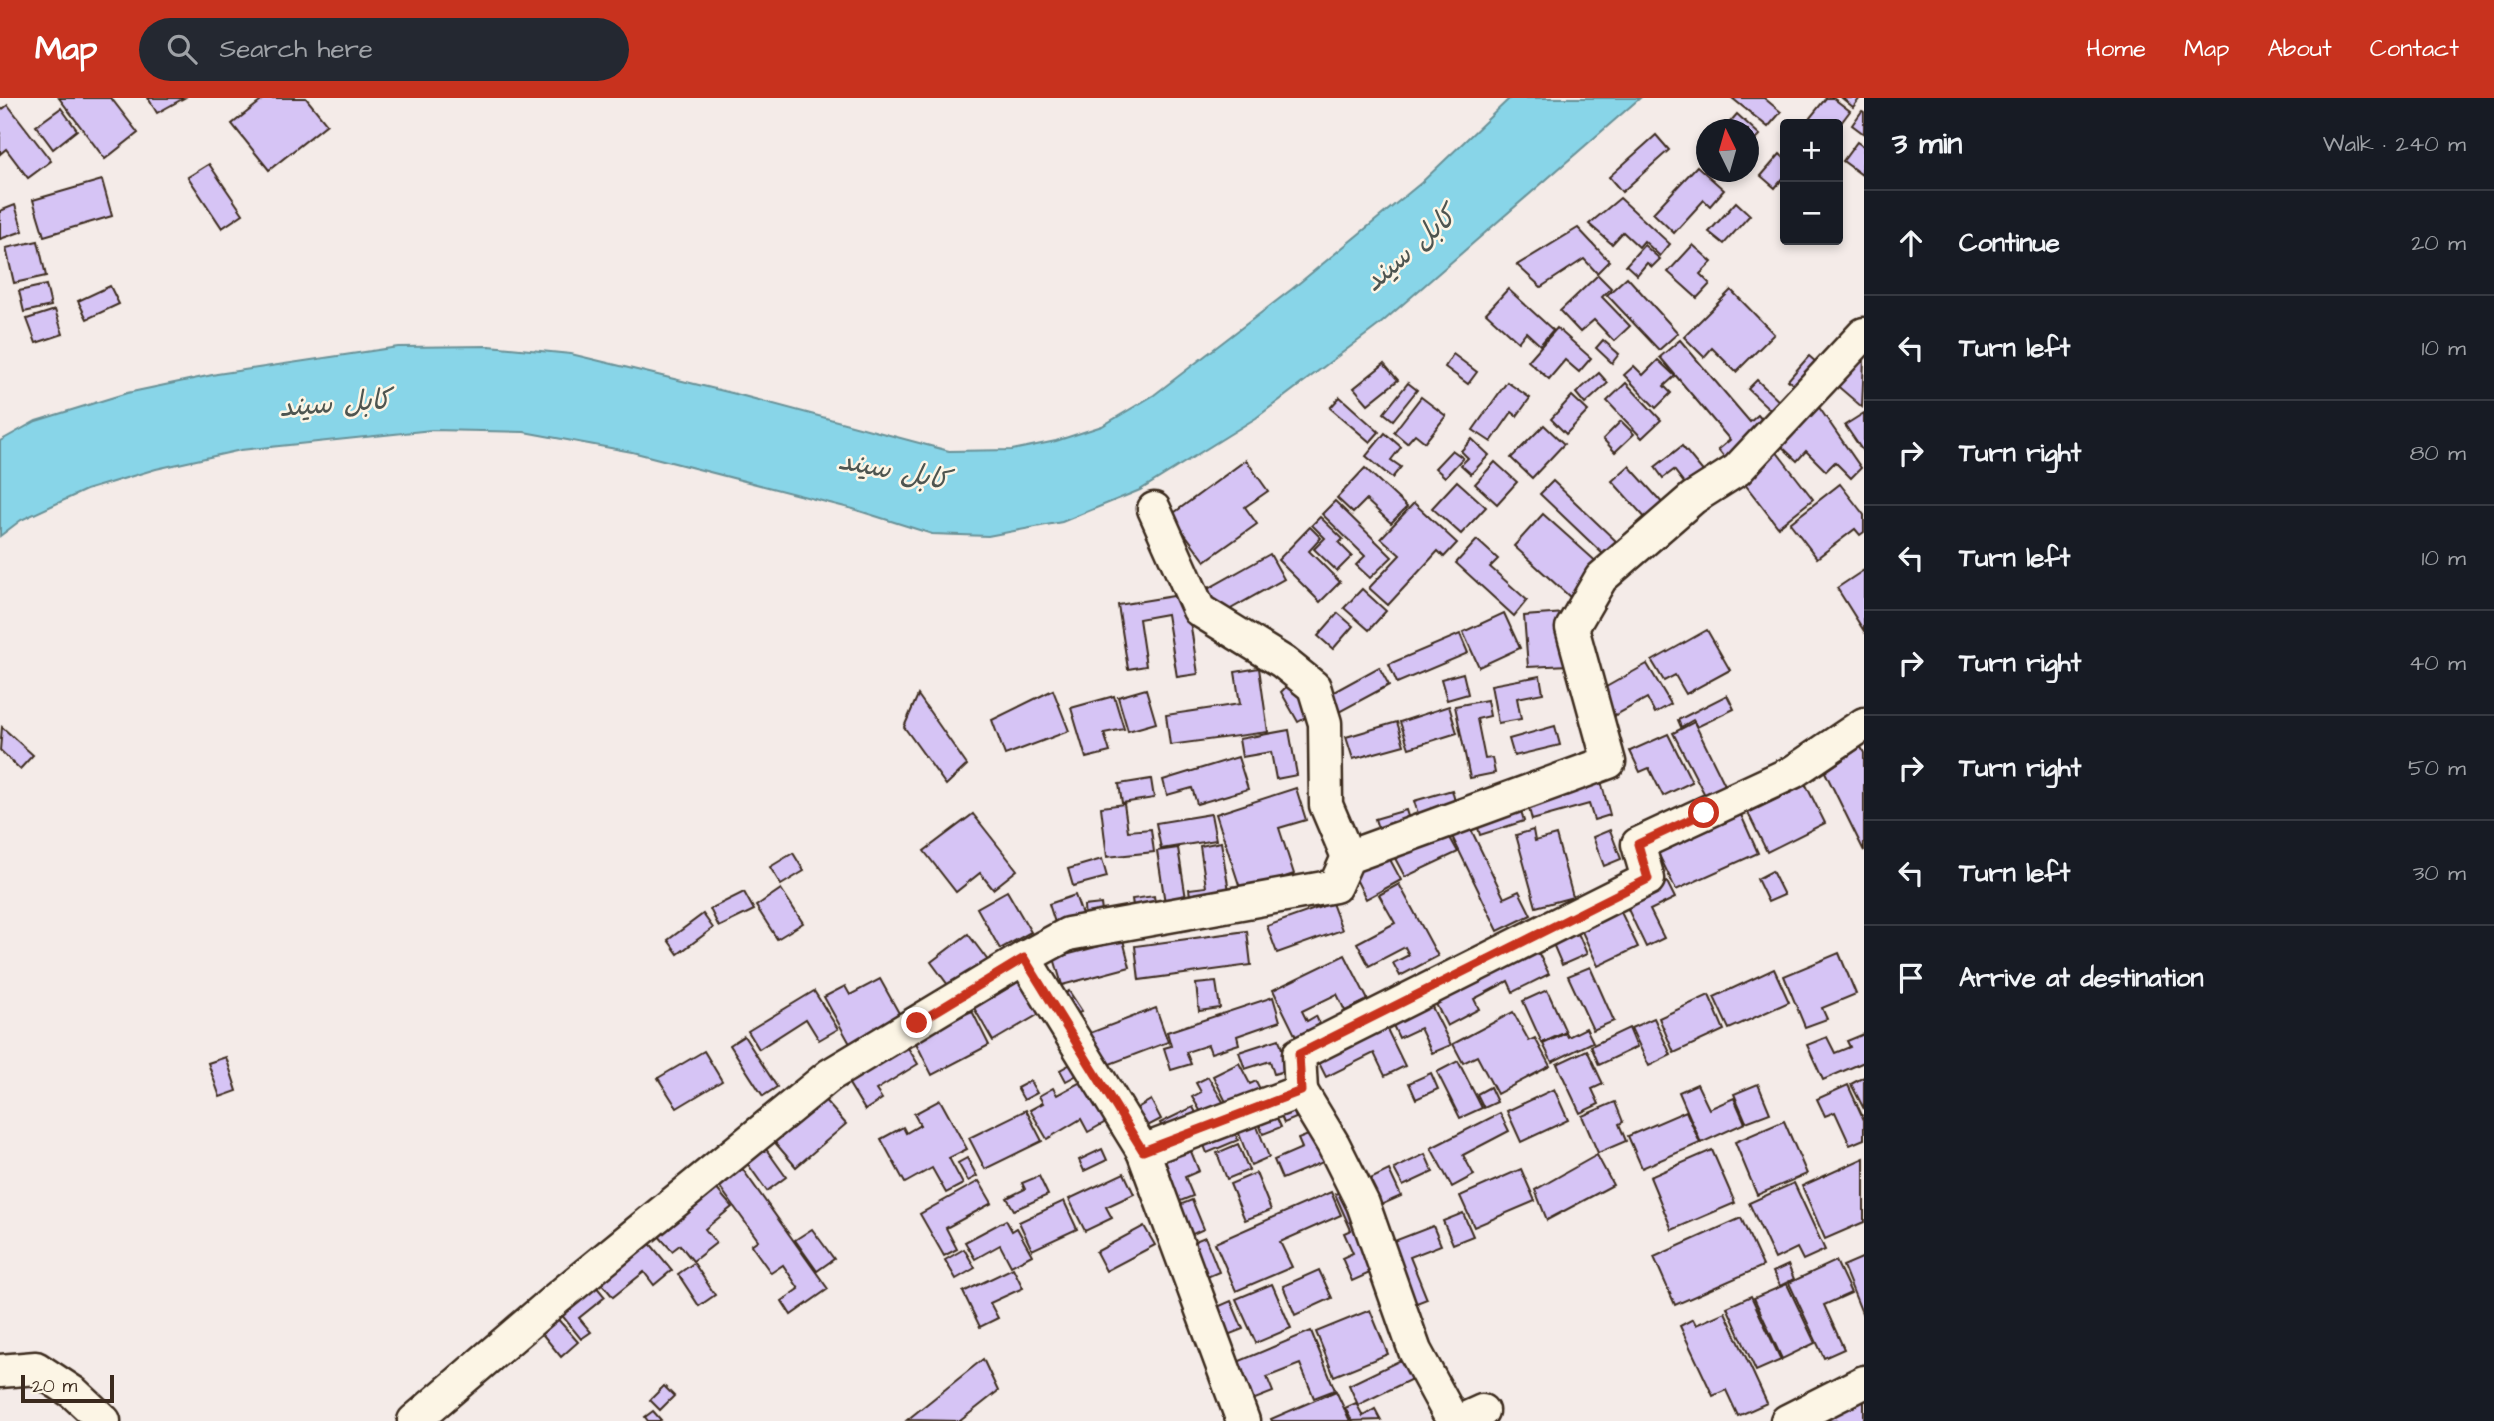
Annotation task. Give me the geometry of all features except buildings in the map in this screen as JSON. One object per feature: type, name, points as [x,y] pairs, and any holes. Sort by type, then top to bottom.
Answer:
[{"type":"street","points":[[414,1421],[556,1299],[830,1075],[1024,958],[1068,934],[1335,886],[1348,857],[1609,762],[1572,628],[1589,598],[1601,578],[1693,498],[1737,470],[1864,334]]},
{"type":"street","points":[[1154,509],[1199,610],[1283,662],[1314,687],[1325,723],[1326,805],[1348,857]]},
{"type":"street","points":[[1465,1418],[1416,1351],[1363,1204],[1333,1144],[1301,1091],[1299,1054],[1648,879],[1638,844],[1793,772],[1864,724]]},
{"type":"street","points":[[1024,958],[1143,1151],[1243,1421]]},
{"type":"street","points":[[1143,1151],[1301,1091]]},
{"type":"street","points":[[0,1371],[36,1368],[74,1393],[104,1421]]},
{"type":"street","points":[[1787,1421],[1864,1382]]},
{"type":"water","name":"کابل سيند","points":[[1510,98],[1640,98],[1379,325],[1256,418],[1140,490],[1062,522],[988,536],[932,534],[853,509],[632,452],[524,432],[432,430],[241,450],[156,469],[86,490],[21,520],[0,536],[0,441],[36,421],[127,393],[217,374],[398,347],[489,346],[571,354],[736,394],[949,451],[1012,450],[1056,441],[1102,426],[1154,395],[1292,289],[1421,183]]},
{"type":"route","points":[[917,1023],[1024,958],[1143,1151],[1301,1091],[1299,1054],[1648,879],[1638,844],[1704,813]]}]
